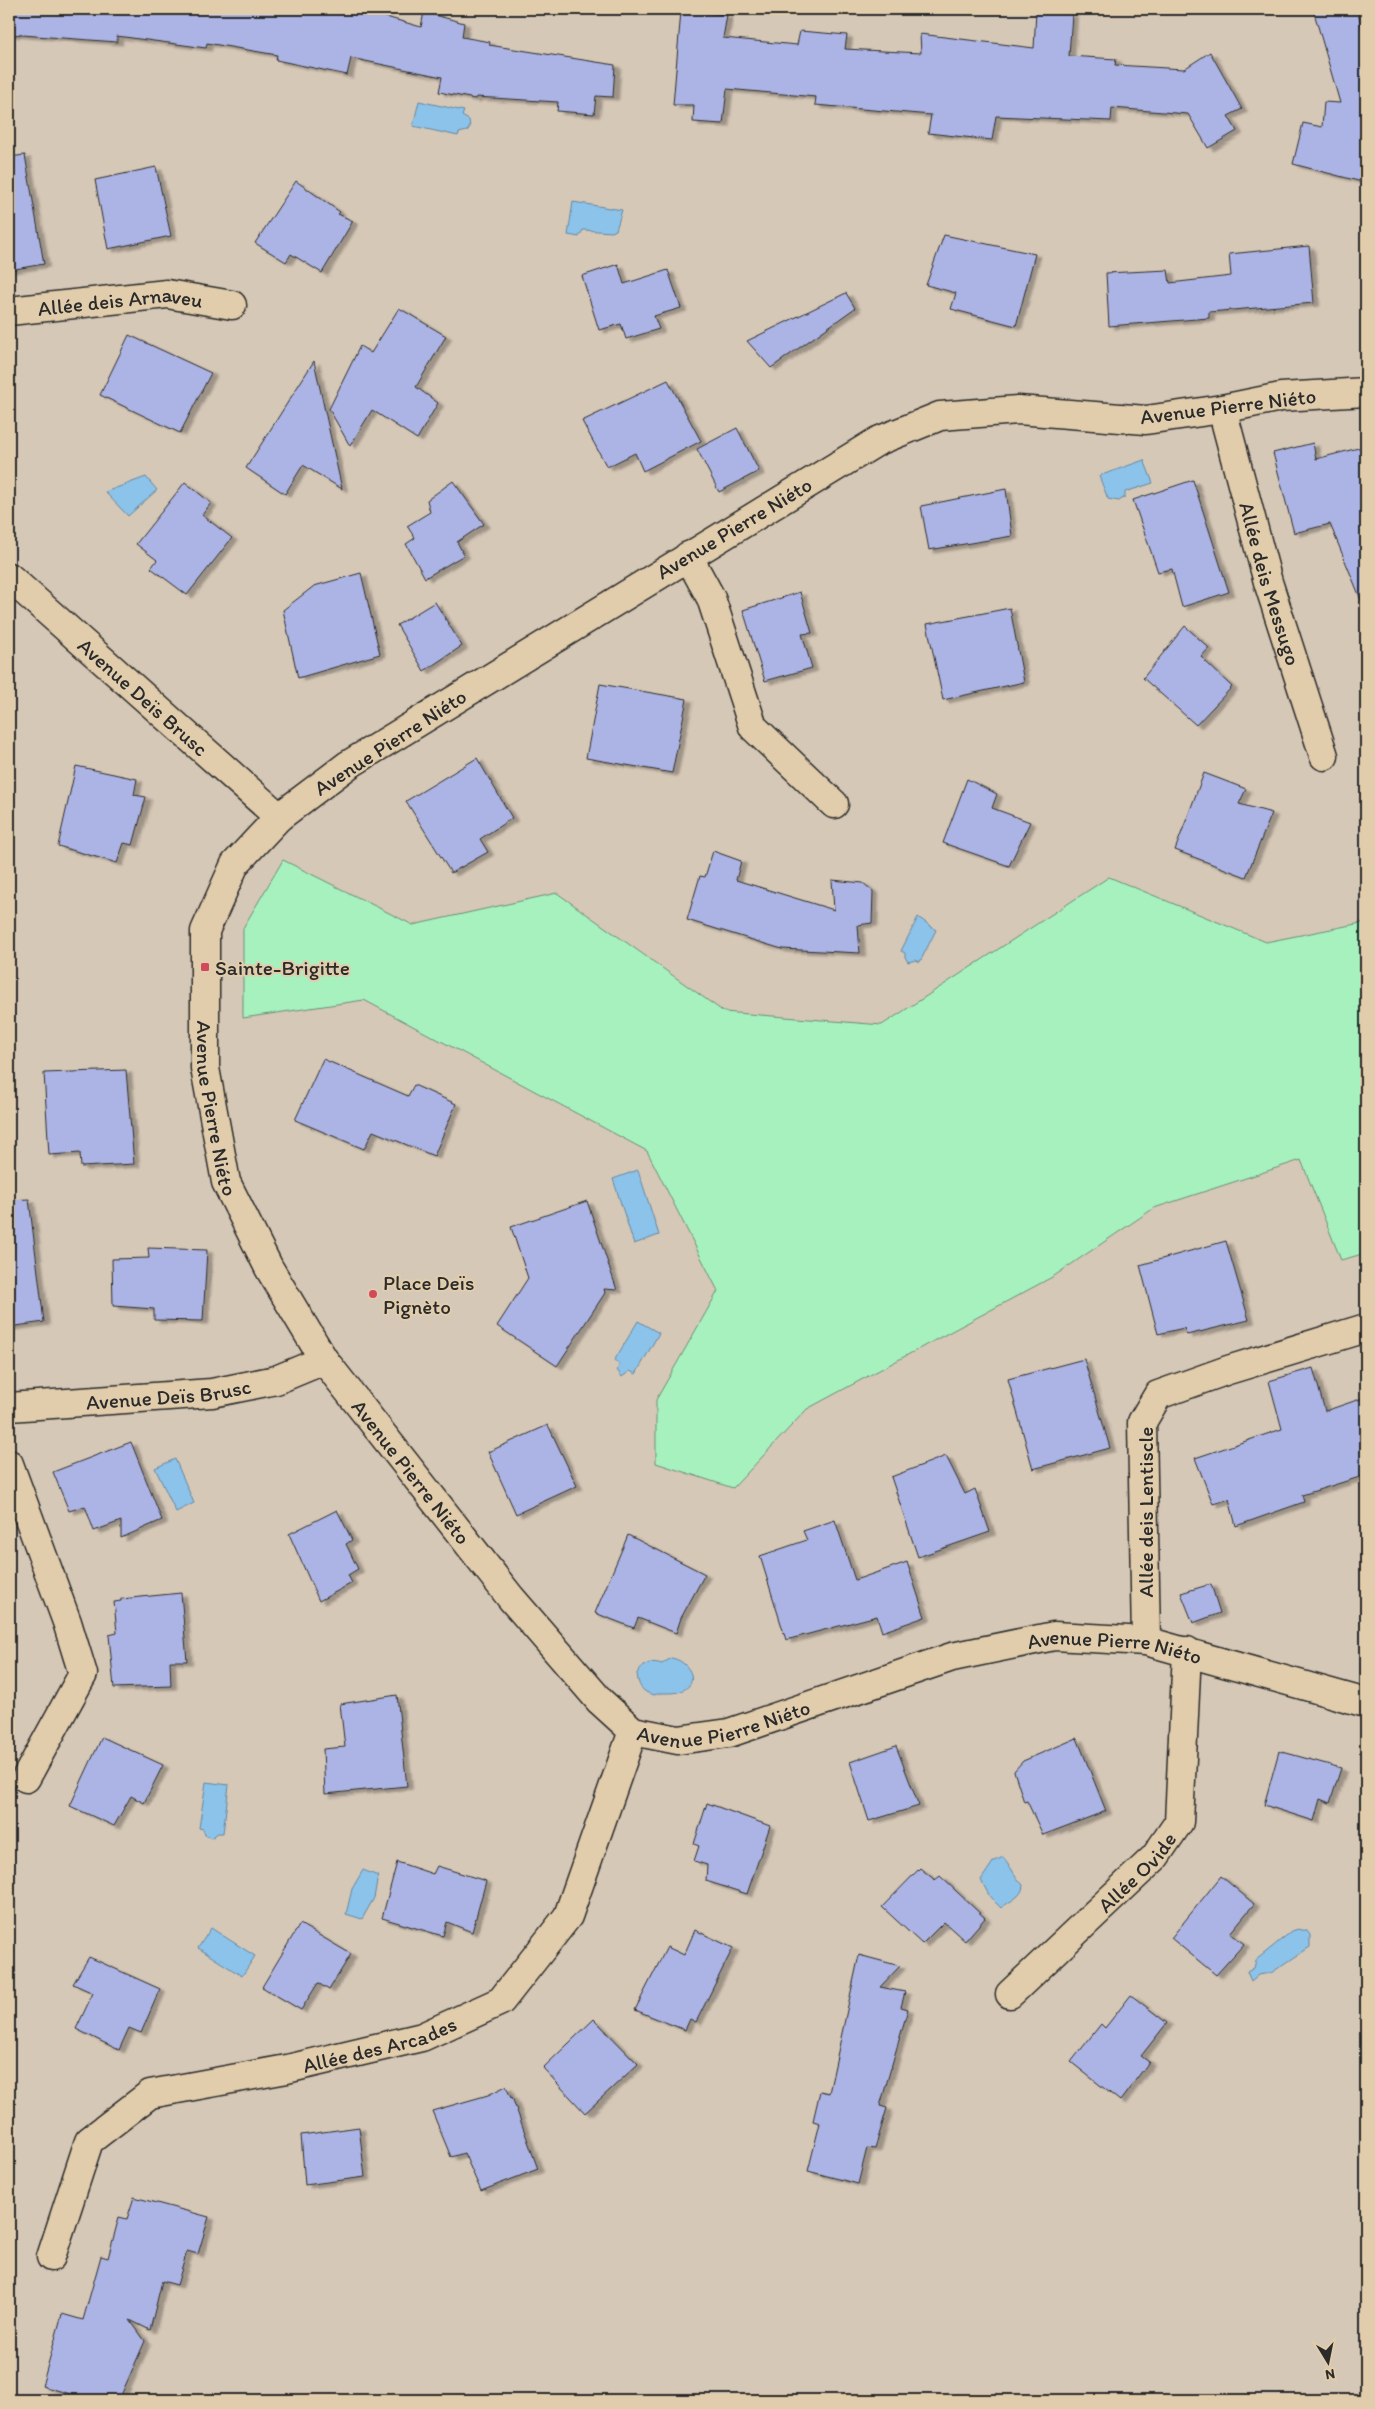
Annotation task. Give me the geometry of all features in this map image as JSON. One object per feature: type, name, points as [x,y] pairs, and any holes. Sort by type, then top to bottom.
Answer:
[{"type":"street","name":"Allée deis Arnaveu","points":[[9,311],[167,294],[232,305]]},
{"type":"street","name":"Avenue Pierre Niéto","points":[[1366,392],[1281,397],[1222,409],[1146,420],[1018,410],[940,416],[878,441],[348,765],[279,817],[236,864],[205,931],[204,1068],[226,1182],[269,1268],[324,1360],[511,1598],[600,1701],[633,1731],[678,1740],[729,1733],[952,1657],[1054,1636],[1146,1641],[1366,1702]]},
{"type":"street","name":"Allée deis Messugo","points":[[1222,409],[1268,582],[1324,756]]},
{"type":"street","points":[[688,556],[711,598],[753,727],[834,804]]},
{"type":"street","name":"Avenue Deïs Brusc","points":[[9,577],[279,817]]},
{"type":"street","name":"Allée deis Lentiscle","points":[[1146,1641],[1142,1422],[1158,1395],[1228,1370],[1366,1328]]},
{"type":"street","name":"Avenue Deïs Brusc","points":[[9,1407],[212,1393],[276,1380],[324,1360]]},
{"type":"street","points":[[9,1464],[67,1622],[83,1674],[26,1778]]},
{"type":"street","name":"Allée Ovide","points":[[1010,1994],[1155,1857],[1179,1822],[1187,1651]]},
{"type":"street","name":"Allée des Arcades","points":[[51,2257],[88,2142],[150,2094],[287,2070],[422,2037],[501,2001],[568,1916],[633,1731]]},
{"type":"green space","points":[[283,860],[413,925],[557,893],[724,1012],[882,1025],[1109,877],[1266,942],[1366,922],[1366,1253],[1341,1260],[1301,1160],[1154,1208],[1054,1276],[807,1409],[733,1488],[656,1463],[656,1400],[718,1291],[647,1151],[364,1000],[243,1018],[243,928]]},
{"type":"water","points":[[419,101],[464,111],[462,116],[469,120],[470,127],[467,131],[459,133],[458,136],[413,126]]},
{"type":"water","points":[[573,202],[622,210],[616,230],[612,232],[583,230],[579,237],[568,235]]},
{"type":"water","points":[[1144,460],[1153,483],[1125,492],[1125,497],[1119,501],[1108,499],[1099,476]]},
{"type":"water","points":[[146,477],[157,490],[128,516],[105,492]]},
{"type":"water","points":[[918,917],[936,930],[920,962],[916,960],[908,962],[905,953],[901,951]]},
{"type":"water","points":[[638,1170],[659,1235],[634,1244],[613,1179]]},
{"type":"water","points":[[638,1321],[659,1333],[636,1374],[630,1371],[622,1377],[617,1370],[620,1364],[614,1361]]},
{"type":"water","points":[[175,1459],[194,1503],[176,1512],[155,1468]]},
{"type":"water","points":[[671,1658],[683,1663],[687,1667],[692,1678],[691,1683],[678,1692],[654,1695],[643,1690],[639,1684],[637,1673],[648,1664],[654,1662],[662,1664]]},
{"type":"water","points":[[206,1782],[229,1785],[223,1833],[218,1833],[211,1838],[205,1835],[203,1829],[199,1828]]},
{"type":"water","points":[[1003,1857],[1023,1885],[1021,1893],[1001,1908],[990,1897],[981,1880],[993,1862]]},
{"type":"water","points":[[363,1870],[378,1876],[374,1898],[362,1919],[346,1914],[352,1889]]},
{"type":"water","points":[[211,1928],[255,1956],[242,1976],[198,1948]]},
{"type":"water","points":[[1298,1929],[1307,1931],[1310,1935],[1310,1947],[1271,1973],[1258,1975],[1251,1981],[1247,1972],[1254,1968],[1256,1960],[1292,1931]]},
{"type":"building","points":[[9,9],[358,9],[421,27],[424,12],[464,23],[462,37],[490,42],[489,45],[615,65],[613,97],[596,96],[594,114],[557,111],[558,102],[476,97],[475,99],[439,92],[442,77],[351,58],[347,75],[276,60],[277,55],[207,43],[206,48],[117,36],[117,42],[9,34]]},
{"type":"building","points":[[1313,9],[1357,9],[1366,46],[1366,183],[1293,164],[1303,123],[1322,127],[1324,102],[1340,103]]},
{"type":"building","points":[[681,11],[727,15],[723,38],[797,45],[800,31],[847,35],[845,49],[921,53],[920,34],[1034,48],[1036,11],[1072,14],[1069,56],[1116,59],[1115,65],[1184,69],[1210,52],[1242,109],[1228,116],[1237,131],[1208,148],[1188,114],[1112,108],[1111,121],[996,116],[992,140],[928,133],[931,115],[815,105],[816,97],[727,89],[723,124],[693,122],[694,105],[673,105]]},
{"type":"building","points":[[25,155],[44,264],[9,270],[9,157]]},
{"type":"building","points":[[156,167],[171,236],[108,249],[95,180]]},
{"type":"building","points":[[296,181],[340,212],[338,214],[353,221],[322,273],[291,254],[286,262],[255,243]]},
{"type":"building","points":[[944,235],[1035,254],[1016,326],[951,309],[956,293],[926,285]]},
{"type":"building","points":[[1309,246],[1314,303],[1209,312],[1209,318],[1109,326],[1106,273],[1168,270],[1170,283],[1231,276],[1229,254]]},
{"type":"building","points":[[618,264],[624,284],[668,270],[681,308],[654,316],[659,329],[626,339],[621,324],[599,330],[582,276]]},
{"type":"building","points":[[846,293],[855,308],[771,368],[747,341]]},
{"type":"building","points":[[399,308],[446,336],[416,387],[438,403],[417,439],[372,410],[350,446],[329,409],[360,346],[371,353]]},
{"type":"building","points":[[129,335],[211,373],[180,433],[100,395]]},
{"type":"building","points":[[314,361],[342,489],[303,465],[285,494],[246,468]]},
{"type":"building","points":[[668,380],[701,441],[643,471],[635,453],[607,467],[582,421]]},
{"type":"building","points":[[737,428],[759,471],[719,492],[697,449]]},
{"type":"building","points":[[1313,443],[1316,459],[1366,446],[1366,612],[1330,524],[1294,533],[1273,453]]},
{"type":"building","points":[[1193,480],[1229,592],[1182,607],[1172,569],[1158,572],[1133,500]]},
{"type":"building","points":[[453,481],[484,524],[457,542],[464,555],[425,578],[406,544],[415,538],[407,526],[430,512],[427,500]]},
{"type":"building","points":[[185,482],[211,503],[202,515],[232,538],[187,595],[151,568],[157,560],[136,544]]},
{"type":"building","points":[[1006,489],[1012,536],[929,550],[921,506]]},
{"type":"building","points":[[361,573],[380,654],[298,678],[283,610],[314,586]]},
{"type":"building","points":[[800,592],[812,633],[802,634],[812,668],[765,681],[743,610]]},
{"type":"building","points":[[435,602],[462,646],[424,671],[397,625]]},
{"type":"building","points":[[1010,608],[1024,682],[943,700],[927,624]]},
{"type":"building","points":[[1185,626],[1209,648],[1201,657],[1232,687],[1196,725],[1143,678]]},
{"type":"building","points":[[600,684],[687,699],[672,773],[586,758]]},
{"type":"building","points":[[477,758],[512,818],[480,839],[488,852],[451,873],[406,801]]},
{"type":"building","points":[[76,766],[137,779],[134,795],[146,797],[133,845],[124,843],[117,863],[58,846]]},
{"type":"building","points":[[1204,773],[1246,789],[1239,804],[1272,813],[1246,877],[1175,850]]},
{"type":"building","points":[[967,779],[997,794],[992,808],[1030,822],[1009,866],[943,843]]},
{"type":"building","points":[[713,851],[741,861],[736,880],[834,910],[832,880],[863,883],[873,891],[872,923],[858,925],[860,953],[782,949],[687,920],[700,876],[705,877]]},
{"type":"building","points":[[323,1059],[408,1096],[414,1085],[456,1104],[434,1156],[373,1131],[364,1149],[295,1120]]},
{"type":"building","points":[[126,1070],[134,1164],[81,1167],[80,1153],[49,1155],[44,1073]]},
{"type":"building","points":[[29,1199],[44,1322],[9,1327],[9,1200]]},
{"type":"building","points":[[587,1201],[617,1290],[604,1289],[605,1293],[557,1366],[497,1326],[528,1278],[511,1227]]},
{"type":"building","points":[[1226,1241],[1249,1320],[1187,1335],[1184,1328],[1158,1334],[1140,1265]]},
{"type":"building","points":[[148,1248],[207,1250],[203,1321],[154,1320],[154,1309],[113,1306],[112,1259],[149,1258]]},
{"type":"building","points":[[1084,1359],[1110,1448],[1033,1469],[1008,1379]]},
{"type":"building","points":[[1313,1368],[1325,1411],[1366,1397],[1366,1475],[1302,1495],[1304,1502],[1236,1526],[1229,1499],[1213,1504],[1195,1458],[1282,1429],[1269,1381]]},
{"type":"building","points":[[548,1425],[577,1486],[516,1514],[488,1452]]},
{"type":"building","points":[[131,1442],[162,1520],[121,1538],[121,1521],[94,1531],[85,1506],[69,1511],[53,1472]]},
{"type":"building","points":[[946,1456],[965,1494],[975,1489],[990,1532],[918,1557],[891,1477]]},
{"type":"building","points":[[337,1510],[352,1540],[346,1544],[358,1569],[348,1575],[352,1583],[319,1601],[289,1534]]},
{"type":"building","points":[[835,1520],[855,1580],[907,1562],[925,1617],[882,1632],[877,1616],[786,1640],[760,1556],[807,1540],[803,1531]]},
{"type":"building","points":[[628,1535],[705,1574],[681,1618],[676,1633],[638,1618],[634,1628],[595,1613]]},
{"type":"building","points":[[1211,1584],[1220,1613],[1193,1623],[1181,1593]]},
{"type":"building","points":[[181,1593],[187,1661],[170,1661],[171,1686],[114,1688],[109,1635],[117,1633],[114,1602],[121,1601],[121,1599]]},
{"type":"building","points":[[397,1695],[407,1786],[325,1794],[323,1749],[345,1747],[340,1704]]},
{"type":"building","points":[[102,1737],[163,1765],[144,1803],[131,1796],[114,1826],[70,1806]]},
{"type":"building","points":[[1077,1738],[1106,1811],[1043,1835],[1027,1801],[1024,1802],[1014,1771],[1023,1761]]},
{"type":"building","points":[[896,1746],[919,1806],[869,1821],[850,1762]]},
{"type":"building","points":[[1279,1751],[1341,1768],[1330,1803],[1320,1799],[1314,1821],[1264,1805]]},
{"type":"building","points":[[707,1803],[770,1826],[747,1894],[706,1881],[707,1865],[694,1861],[699,1846],[694,1844]]},
{"type":"building","points":[[397,1862],[433,1874],[437,1866],[486,1881],[472,1932],[447,1922],[443,1936],[382,1918]]},
{"type":"building","points":[[920,1868],[935,1880],[940,1876],[985,1918],[965,1941],[944,1922],[922,1944],[882,1907]]},
{"type":"building","points":[[1221,1876],[1254,1904],[1230,1933],[1244,1944],[1216,1975],[1171,1938]]},
{"type":"building","points":[[300,1924],[351,1954],[329,1990],[318,1983],[301,2010],[262,1987]]},
{"type":"building","points":[[695,1930],[733,1948],[696,2022],[690,2019],[685,2030],[635,2010],[667,1947],[684,1955]]},
{"type":"building","points":[[859,1955],[900,1966],[880,1987],[905,1992],[901,2007],[908,2009],[880,2106],[887,2108],[875,2149],[867,2148],[858,2184],[808,2171],[820,2123],[813,2121],[820,2091],[829,2093]]},
{"type":"building","points":[[89,1957],[160,1989],[141,2033],[129,2028],[119,2050],[76,2029],[93,1993],[73,1984]]},
{"type":"building","points":[[1131,1995],[1167,2023],[1141,2056],[1149,2062],[1120,2101],[1071,2062],[1101,2024],[1105,2028]]},
{"type":"building","points":[[594,2019],[638,2064],[585,2113],[543,2068]]},
{"type":"building","points":[[506,2086],[512,2097],[538,2169],[481,2191],[464,2153],[451,2157],[432,2111],[488,2095]]},
{"type":"building","points":[[359,2127],[365,2177],[305,2185],[301,2135]]},
{"type":"building","points":[[134,2197],[209,2217],[198,2254],[187,2251],[177,2285],[162,2281],[150,2330],[130,2320],[145,2341],[119,2400],[92,2400],[42,2386],[62,2314],[83,2320],[101,2256],[108,2258],[119,2217],[127,2219]]},
{"type":"place","name":"Sainte-Brigitte","points":[[205,967]]},
{"type":"place","name":"Place Deïs Pignèto","points":[[373,1294]]}]
